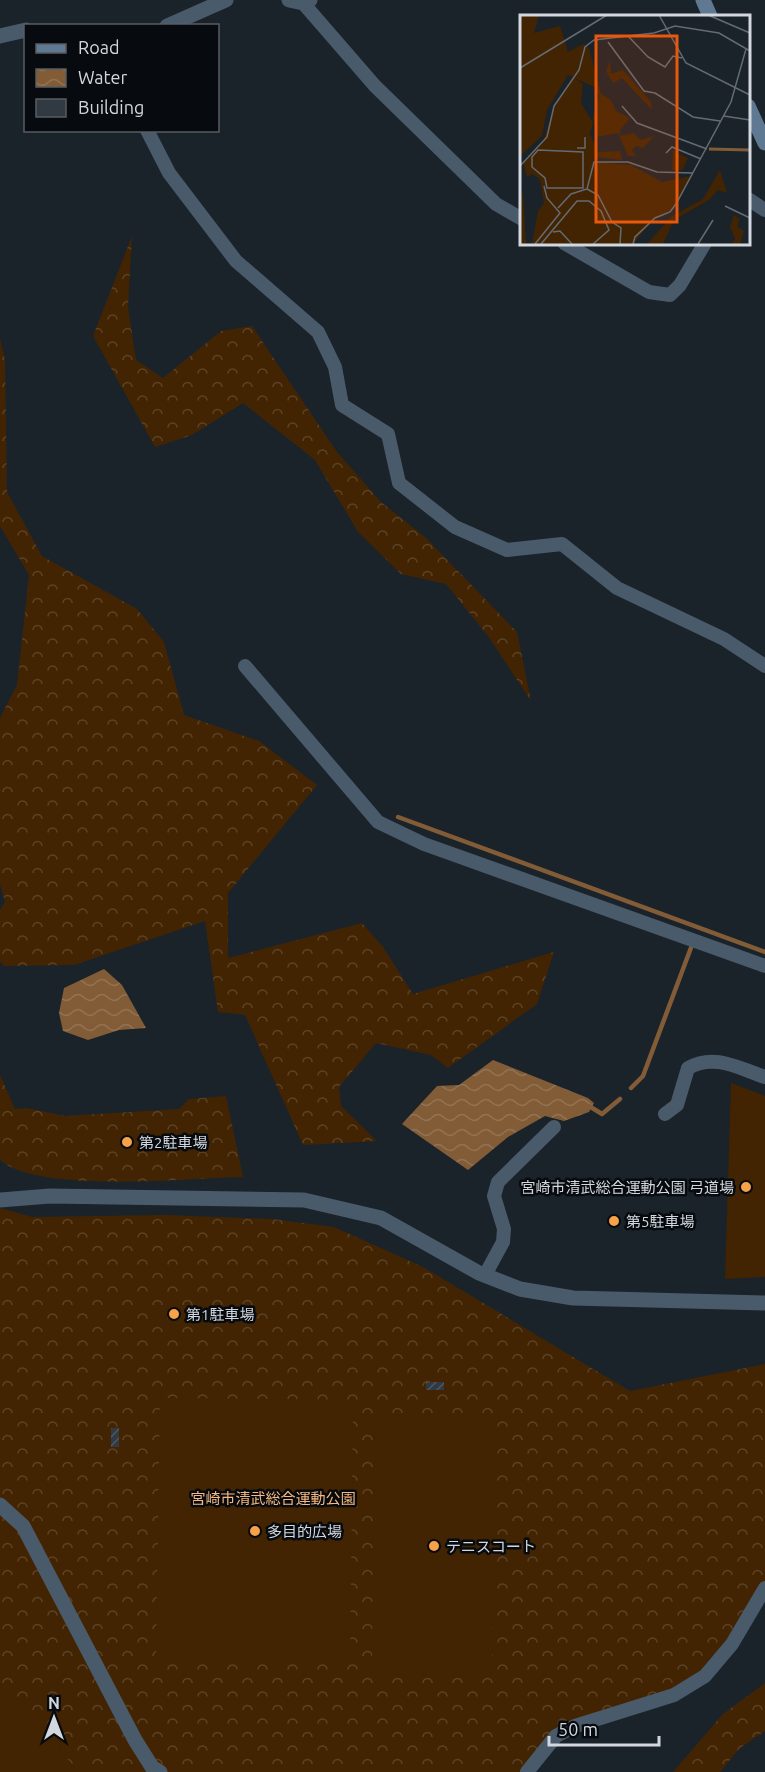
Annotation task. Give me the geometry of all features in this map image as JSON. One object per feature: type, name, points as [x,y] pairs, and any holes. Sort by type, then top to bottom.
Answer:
[{"type":"main road","points":[[703,0],[710,15]]},
{"type":"main road","points":[[750,110],[765,143]]},
{"type":"street","points":[[172,24],[226,0]]},
{"type":"street","points":[[301,1],[375,86],[496,204],[520,218]]},
{"type":"street","points":[[0,36],[24,30]]},
{"type":"street","points":[[148,132],[169,174],[236,261],[318,332],[335,367],[342,405],[388,434],[399,483],[455,527],[507,550],[562,544],[618,588],[724,639],[765,666]]},
{"type":"street","points":[[750,200],[765,210]]},
{"type":"street","points":[[566,244],[650,292],[670,295],[680,285],[704,244]]},
{"type":"street","points":[[245,666],[297,730],[342,778],[378,822],[387,828],[424,844],[765,966]]},
{"type":"street","points":[[665,1114],[677,1105],[688,1068],[702,1060],[717,1060],[765,1077]]},
{"type":"street","points":[[484,1275],[503,1242],[504,1229],[494,1196],[498,1182],[554,1126]]},
{"type":"street","points":[[0,1200],[51,1196],[304,1200],[381,1218],[484,1275],[520,1289],[573,1298],[765,1303]]},
{"type":"street","points":[[0,1505],[23,1526],[135,1740],[152,1767],[160,1772]]},
{"type":"street","points":[[527,1772],[556,1736],[575,1726],[674,1695],[705,1676],[732,1644],[765,1588]]},
{"type":"green space","points":[[132,236],[128,307],[136,360],[163,378],[221,331],[252,326],[337,452],[381,502],[425,537],[517,632],[531,701],[488,636],[446,584],[401,574],[358,532],[315,460],[243,403],[192,435],[155,447],[93,336]]},
{"type":"green space","points":[[0,338],[5,360],[7,492],[42,556],[137,609],[164,642],[184,715],[259,741],[317,785],[228,893],[228,958],[362,923],[383,947],[413,994],[554,952],[537,1004],[448,1068],[431,1055],[376,1043],[339,1087],[341,1106],[377,1141],[303,1145],[245,1015],[218,1012],[205,921],[74,965],[4,966],[0,961],[0,910],[5,902],[0,884],[0,718],[17,685],[29,575],[0,526]]},
{"type":"green space","name":"第2駐車場","points":[[0,1075],[15,1109],[27,1108],[65,1116],[179,1109],[189,1099],[226,1096],[243,1177],[116,1182],[80,1181],[19,1171],[0,1160]]},
{"type":"green space","name":"宮崎市清武総合運動公園 弓道場","points":[[731,1083],[765,1096],[765,1277],[725,1279]]},
{"type":"green space","name":"宮崎市清武総合運動公園","points":[[0,1208],[32,1217],[165,1215],[272,1219],[334,1227],[423,1267],[630,1391],[765,1364],[765,1588],[705,1676],[556,1736],[526,1772],[0,1772]]},
{"type":"green space","name":"多目的広場","points":[[160,1398],[353,1400],[350,1664],[156,1662]]},
{"type":"green space","name":"テニスコート","points":[[375,1415],[495,1417],[492,1676],[372,1674]]},
{"type":"green space","points":[[765,1683],[765,1731],[740,1748],[720,1772],[673,1772],[723,1714]]},
{"type":"green space","points":[[0,1687],[74,1766],[76,1772],[0,1772]]},
{"type":"water","points":[[104,969],[122,985],[146,1028],[119,1030],[88,1040],[63,1031],[59,1013],[64,988]]},
{"type":"water","points":[[493,1060],[588,1098],[594,1103],[589,1112],[564,1121],[545,1116],[508,1137],[468,1170],[402,1124],[437,1086],[459,1085]]},
{"type":"building","points":[[426,1382],[444,1382],[444,1390],[426,1390]]},
{"type":"building","points":[[111,1428],[119,1428],[119,1447],[111,1447]]},
{"type":"waterway","points":[[398,817],[765,952]]},
{"type":"waterway","points":[[631,1088],[643,1076],[692,945]]},
{"type":"waterway","points":[[589,1106],[602,1114],[620,1099]]},
{"type":"place","name":"第2駐車場","points":[[127,1142]]},
{"type":"place","name":"宮崎市清武総合運動公園 弓道場","points":[[746,1187]]},
{"type":"place","name":"第5駐車場","points":[[614,1221]]},
{"type":"place","name":"第1駐車場","points":[[174,1314]]},
{"type":"place","name":"多目的広場","points":[[255,1531]]},
{"type":"place","name":"テニスコート","points":[[434,1546]]}]
